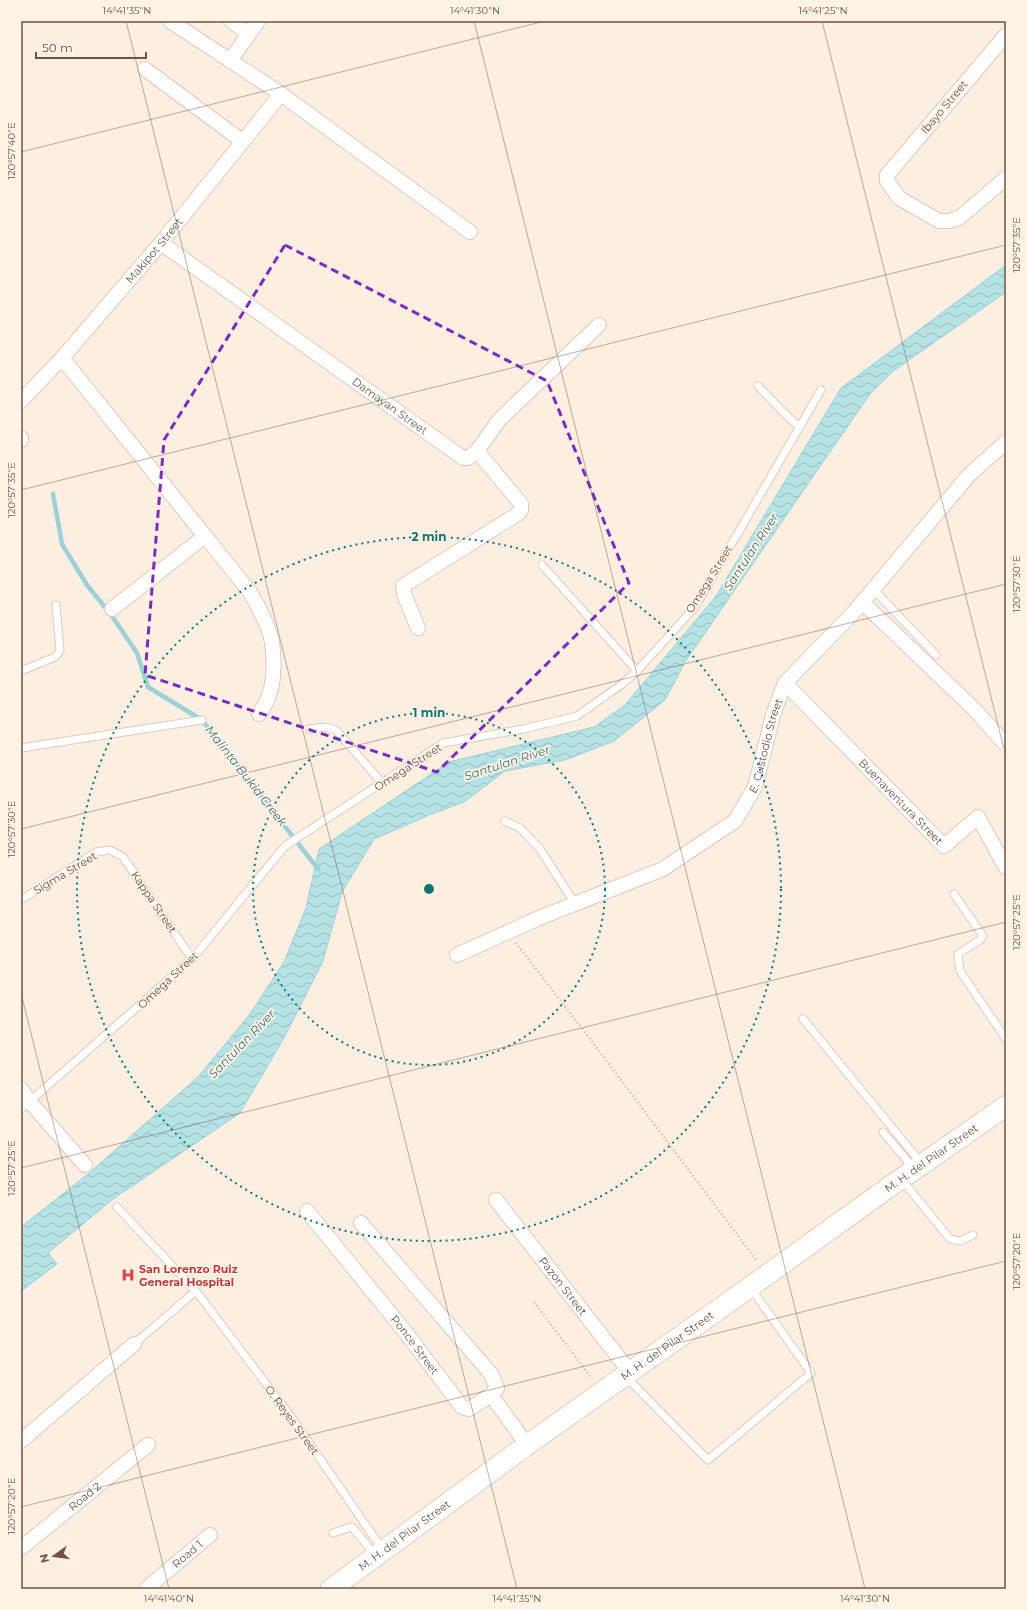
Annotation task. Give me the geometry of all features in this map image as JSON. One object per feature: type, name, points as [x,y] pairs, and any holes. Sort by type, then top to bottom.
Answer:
[{"type":"main road","name":"M. H. del Pilar Street","points":[[331,1589],[527,1445],[912,1171],[1006,1106]]},
{"type":"street","points":[[170,21],[281,94],[470,232]]},
{"type":"street","points":[[231,21],[249,34]]},
{"type":"street","points":[[230,61],[258,21]]},
{"type":"street","name":"Ibayo Street","points":[[1006,35],[887,175],[887,182],[899,198],[939,221],[949,221],[958,218],[1006,178]]},
{"type":"street","points":[[145,69],[242,141]]},
{"type":"street","name":"Makipot Street","points":[[21,401],[62,358],[161,243],[281,94]]},
{"type":"street","name":"Damayan Street","points":[[161,243],[463,458],[468,458],[477,452]]},
{"type":"street","points":[[418,628],[404,594],[403,586],[519,513],[521,510],[521,504],[477,452],[500,419],[599,325]]},
{"type":"street","points":[[62,358],[250,592],[262,613],[270,636],[273,662],[273,680],[268,698],[259,714]]},
{"type":"street","name":"E. Custodio Street","points":[[457,956],[538,918],[663,868],[736,821],[755,787],[772,714],[785,683],[862,602],[969,475],[1006,442]]},
{"type":"street","points":[[112,609],[205,536]]},
{"type":"street","points":[[862,602],[974,710],[1006,744]]},
{"type":"street","name":"Buenaventura Street","points":[[785,683],[944,846],[978,817],[1006,868]]},
{"type":"street","points":[[21,1089],[25,1106],[85,1165]]},
{"type":"street","name":"Pazon Street","points":[[496,1200],[627,1374]]},
{"type":"street","name":"Ponce Street","points":[[307,1211],[403,1329],[462,1407],[469,1409],[491,1396]]},
{"type":"street","points":[[361,1223],[491,1374],[497,1388],[491,1396],[527,1445]]},
{"type":"street","points":[[21,1441],[134,1344]]},
{"type":"street","name":"Road 2","points":[[21,1548],[148,1445]]},
{"type":"street","name":"Road 1","points":[[146,1589],[210,1535]]},
{"type":"lane","points":[[758,386],[787,416],[800,427]]},
{"type":"lane","name":"Omega Street","points":[[25,1106],[192,959],[287,845],[443,743],[524,729],[577,716],[621,685],[637,671],[695,607],[821,390]]},
{"type":"lane","points":[[542,565],[637,671]]},
{"type":"lane","points":[[873,589],[936,656]]},
{"type":"lane","points":[[21,670],[55,657],[60,651],[56,605]]},
{"type":"lane","points":[[21,748],[202,720]]},
{"type":"lane","points":[[310,730],[325,726],[336,730],[382,783]]},
{"type":"lane","points":[[505,821],[520,828],[540,849],[574,904]]},
{"type":"lane","name":"Kappa Street","points":[[110,850],[124,857],[192,959]]},
{"type":"lane","name":"Sigma Street","points":[[21,900],[96,852],[110,850]]},
{"type":"lane","points":[[954,894],[983,936],[980,940],[958,954],[960,971],[1006,1039]]},
{"type":"lane","points":[[803,1019],[912,1171],[950,1239],[960,1241],[973,1235]]},
{"type":"lane","points":[[883,1132],[912,1171]]},
{"type":"lane","name":"O. Reyes Street","points":[[117,1207],[196,1291],[295,1422],[380,1554]]},
{"type":"lane","points":[[627,1374],[708,1460],[811,1373],[750,1287]]},
{"type":"lane","points":[[134,1344],[196,1291]]},
{"type":"lane","points":[[333,1533],[350,1527],[353,1528],[380,1554]]},
{"type":"path","points":[[508,933],[768,1274]]},
{"type":"path","points":[[534,1302],[602,1392]]},
{"type":"highlighted area","points":[[285,245],[547,381],[629,583],[437,772],[145,675],[164,440]]},
{"type":"water","name":"Santulan River","points":[[1006,265],[1006,292],[892,372],[870,394],[685,662],[665,700],[614,741],[565,760],[505,771],[464,802],[434,813],[374,839],[342,892],[323,961],[285,1036],[240,1113],[113,1199],[48,1253],[57,1264],[21,1291],[21,1227],[88,1174],[199,1076],[250,1014],[284,962],[306,908],[319,849],[449,762],[594,727],[625,705],[716,596],[841,388]]},
{"type":"waterway","name":"Malinta Bukid Creek","points":[[53,494],[62,544],[87,585],[112,616],[137,653],[148,687],[202,720],[318,869]]},
{"type":"place","name":"San Lorenzo Ruiz General Hospital","points":[[128,1275]]}]
